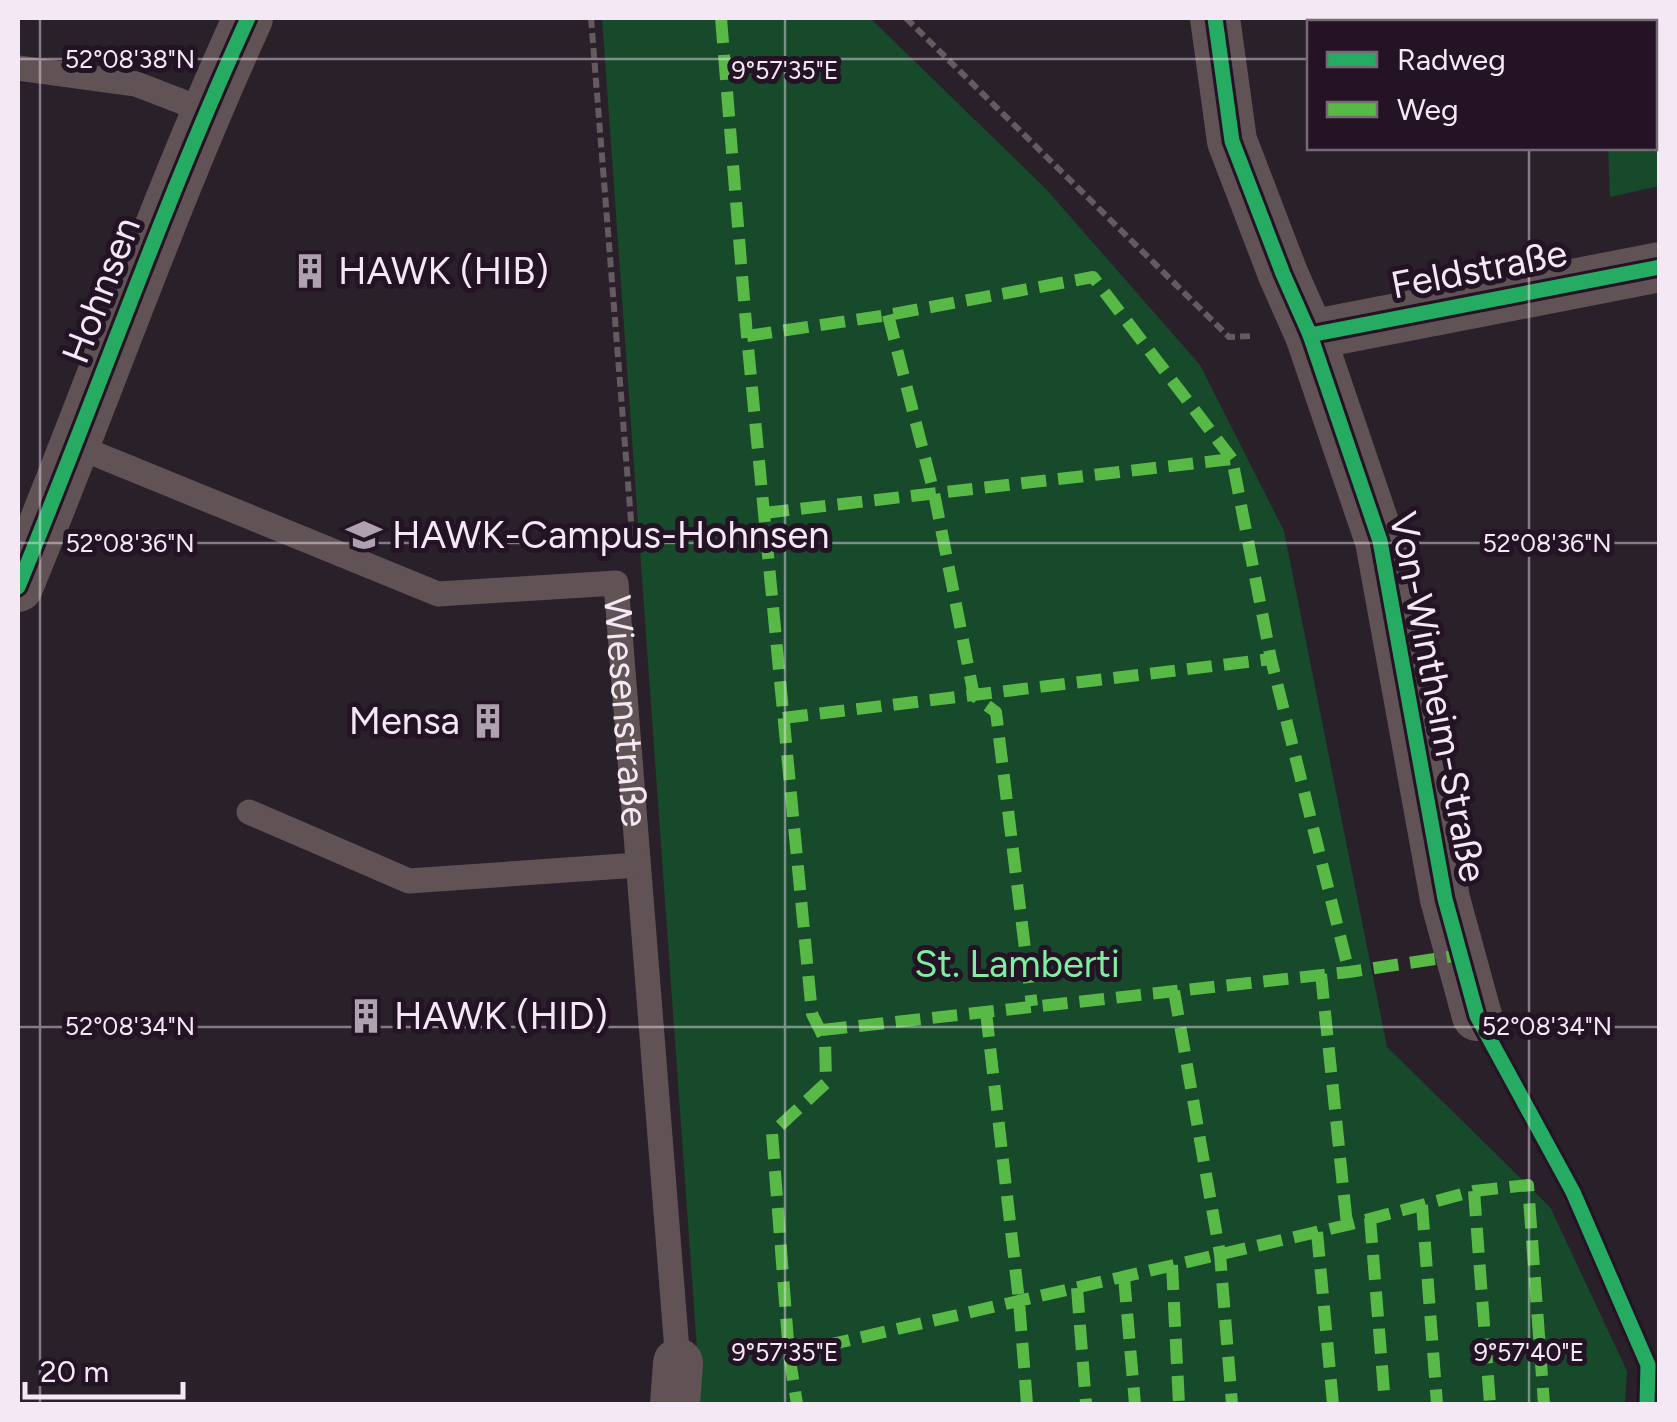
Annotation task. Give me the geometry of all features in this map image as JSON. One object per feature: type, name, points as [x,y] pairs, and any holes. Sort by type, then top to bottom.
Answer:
[{"type":"street","name":"Hohnsen","points":[[18,587],[206,111],[248,18]]},
{"type":"street","name":"Von-Wintheim-Straße","points":[[1215,18],[1232,141],[1310,335],[1380,541],[1445,899],[1477,1016]]},
{"type":"street","name":"Feldstraße","points":[[1310,335],[1660,267]]},
{"type":"lane","points":[[18,68],[136,84],[206,111]]},
{"type":"lane","points":[[76,446],[438,594],[616,583]]},
{"type":"lane","name":"Wiesenstraße","points":[[616,583],[677,1384]]},
{"type":"lane","points":[[249,812],[410,881],[638,866]]},
{"type":"path","points":[[906,18],[1229,337],[1310,335]]},
{"type":"green space","name":"St. Lamberti","points":[[602,18],[870,18],[1046,189],[1200,365],[1284,531],[1387,1047],[1550,1207],[1627,1371],[1625,1404],[697,1404],[698,1363]]},
{"type":"green space","points":[[1659,126],[1659,186],[1610,197],[1608,150],[1657,150]]},
{"type":"marked path","points":[[721,18],[747,336],[812,1014],[825,1040],[826,1083],[772,1133],[789,1354],[797,1404]]},
{"type":"marked path","points":[[747,336],[888,315],[1093,277],[1232,459]]},
{"type":"marked path","points":[[888,315],[934,493],[974,696],[996,712],[1032,1006]]},
{"type":"marked path","points":[[764,513],[1232,459],[1271,659]]},
{"type":"marked path","points":[[783,718],[1271,659],[1349,972]]},
{"type":"marked path","points":[[822,1030],[1349,972],[1461,955]]},
{"type":"marked path","points":[[1321,974],[1347,1225]]},
{"type":"marked path","points":[[1174,991],[1220,1254],[1232,1404]]},
{"type":"marked path","points":[[986,1012],[1027,1404]]},
{"type":"marked path","points":[[789,1354],[1347,1225],[1474,1191],[1528,1185],[1544,1404]]},
{"type":"marked path","points":[[1474,1191],[1490,1404]]},
{"type":"marked path","points":[[1422,1205],[1437,1404]]},
{"type":"marked path","points":[[1370,1218],[1385,1404]]},
{"type":"marked path","points":[[1317,1232],[1333,1404]]},
{"type":"marked path","points":[[1172,1265],[1179,1404]]},
{"type":"marked path","points":[[1124,1277],[1135,1404]]},
{"type":"marked path","points":[[1077,1288],[1086,1404]]},
{"type":"cycle path","points":[[18,587],[187,159],[248,18]]},
{"type":"cycle path","points":[[1215,18],[1232,141],[1310,335],[1380,541],[1445,899],[1477,1016],[1573,1192],[1648,1365],[1647,1404]]},
{"type":"cycle path","points":[[1310,335],[1660,267]]},
{"type":"place","name":"HAWK (HIB)","points":[[310,271]]},
{"type":"place","name":"HAWK-Campus-Hohnsen","points":[[364,535]]},
{"type":"place","name":"Mensa","points":[[488,721]]},
{"type":"place","name":"HAWK (HID)","points":[[366,1016]]}]
